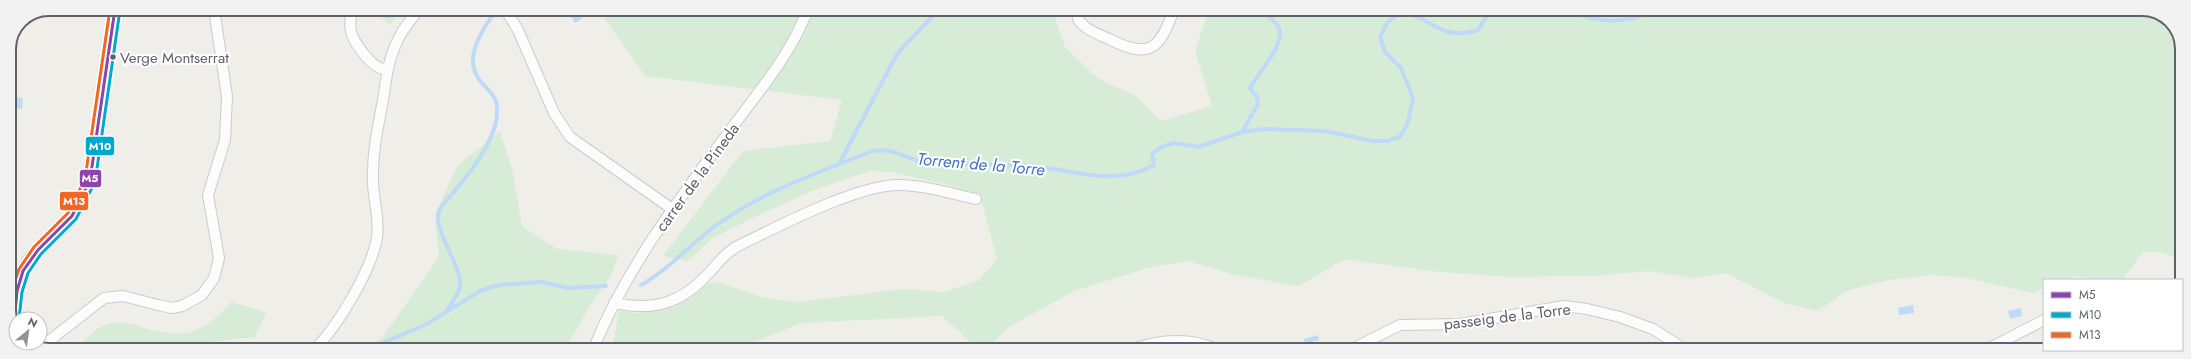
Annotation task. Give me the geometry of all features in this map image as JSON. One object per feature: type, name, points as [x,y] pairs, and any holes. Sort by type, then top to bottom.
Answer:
[{"type":"street","points":[[16,290],[23,271],[33,256],[69,220],[79,206],[90,180],[114,16]]},
{"type":"street","points":[[48,342],[104,298],[123,296],[172,308],[182,306],[202,295],[214,278],[220,258],[208,195],[225,140],[227,96],[215,16]]},
{"type":"street","points":[[351,16],[350,26],[354,39],[373,64],[380,69],[387,69]]},
{"type":"street","points":[[320,343],[334,326],[374,252],[378,218],[373,184],[374,155],[387,69],[400,35],[413,16]]},
{"type":"street","points":[[509,16],[518,30],[554,113],[570,137],[672,209]]},
{"type":"street","name":"carrer de la Pineda","points":[[596,343],[614,303],[634,268],[672,209],[773,74],[796,35],[805,16]]},
{"type":"street","points":[[1078,16],[1078,19],[1088,28],[1121,45],[1142,50],[1154,46],[1160,40],[1165,33],[1171,16]]},
{"type":"street","points":[[614,303],[634,307],[656,306],[672,301],[686,294],[699,284],[732,249],[796,217],[878,187],[897,185],[976,199]]},
{"type":"street","name":"passeig de la Torre","points":[[1364,343],[1400,325],[1460,324],[1564,306],[1587,309],[1620,317],[1653,329],[1675,343]]},
{"type":"street","points":[[2000,343],[2043,321]]},
{"type":"street","points":[[1153,343],[1175,340],[1197,343]]},
{"type":"green space","points":[[380,16],[397,16],[390,25]]},
{"type":"green space","points":[[603,16],[1056,16],[1055,18],[1065,47],[1098,79],[1136,96],[1161,121],[1212,106],[1195,51],[1207,16],[2147,16],[2159,20],[2167,27],[2173,36],[2175,47],[2175,258],[2163,253],[2144,251],[2123,279],[2092,279],[2077,276],[2070,279],[2043,279],[2043,288],[2032,293],[1967,278],[1929,275],[1889,280],[1849,290],[1817,311],[1784,303],[1726,273],[1693,278],[1649,271],[1594,276],[1507,277],[1430,271],[1345,259],[1299,286],[1235,275],[1188,261],[1147,268],[1074,291],[1007,328],[993,343],[971,343],[942,316],[801,323],[752,343],[613,343],[619,311],[639,313],[681,303],[698,285],[718,282],[761,297],[798,302],[903,289],[945,292],[979,280],[997,259],[981,199],[949,185],[891,172],[873,171],[848,178],[810,192],[754,217],[713,238],[688,261],[663,256],[743,151],[830,141],[842,100],[645,76]]},
{"type":"green space","points":[[500,131],[512,169],[522,226],[557,249],[618,255],[612,274],[589,307],[569,343],[373,343],[382,338],[439,257],[435,215],[457,166]]},
{"type":"green space","points":[[231,302],[266,312],[255,337],[209,343],[83,343],[91,334],[104,325],[116,322],[155,331],[187,333],[199,329],[222,312]]},
{"type":"water","points":[[570,16],[580,16],[582,19],[575,23]]},
{"type":"water","points":[[16,97],[23,98],[22,109],[17,108]]},
{"type":"water","points":[[1913,305],[1914,313],[1899,315],[1898,308]]},
{"type":"water","points":[[2021,308],[2022,316],[2010,319],[2008,311]]},
{"type":"water","points":[[1318,335],[1319,340],[1305,343],[1304,339]]},
{"type":"waterway","points":[[446,312],[458,292],[460,278],[443,238],[438,219],[439,211],[479,159],[489,141],[496,122],[497,104],[491,93],[479,79],[473,64],[475,48],[492,16]]},
{"type":"waterway","points":[[839,164],[896,56],[933,16]]},
{"type":"waterway","points":[[1242,132],[1258,104],[1257,97],[1250,88],[1270,59],[1280,35],[1278,25],[1267,16]]},
{"type":"waterway","name":"Torrent de la Torre","points":[[641,285],[670,265],[715,226],[733,214],[791,184],[872,151],[880,150],[894,152],[928,163],[1030,166],[1108,176],[1139,172],[1154,165],[1152,154],[1161,147],[1174,143],[1198,147],[1242,132],[1264,129],[1325,131],[1373,141],[1386,141],[1400,137],[1408,123],[1413,98],[1401,68],[1385,52],[1380,37],[1387,23],[1395,16]]},
{"type":"waterway","name":"Torrent de la Torre","points":[[1414,16],[1445,31],[1454,33],[1465,33],[1478,30],[1487,16]]},
{"type":"waterway","points":[[1585,16],[1614,21],[1641,16]]},
{"type":"waterway","name":"Torrent de la Torre","points":[[384,343],[425,325],[480,291],[499,285],[542,282],[568,288],[606,286]]},
{"type":"transit line","name":"M13","points":[[16,278],[19,269],[34,247],[68,213],[85,179],[109,16]]},
{"type":"transit line","name":"M5","points":[[16,302],[17,291],[23,271],[38,250],[72,216],[90,180],[114,16]]},
{"type":"transit line","name":"M10","points":[[20,311],[22,292],[28,273],[41,254],[76,219],[95,182],[119,16]]},
{"type":"place","name":"Verge Montserrat","points":[[113,57]]}]
